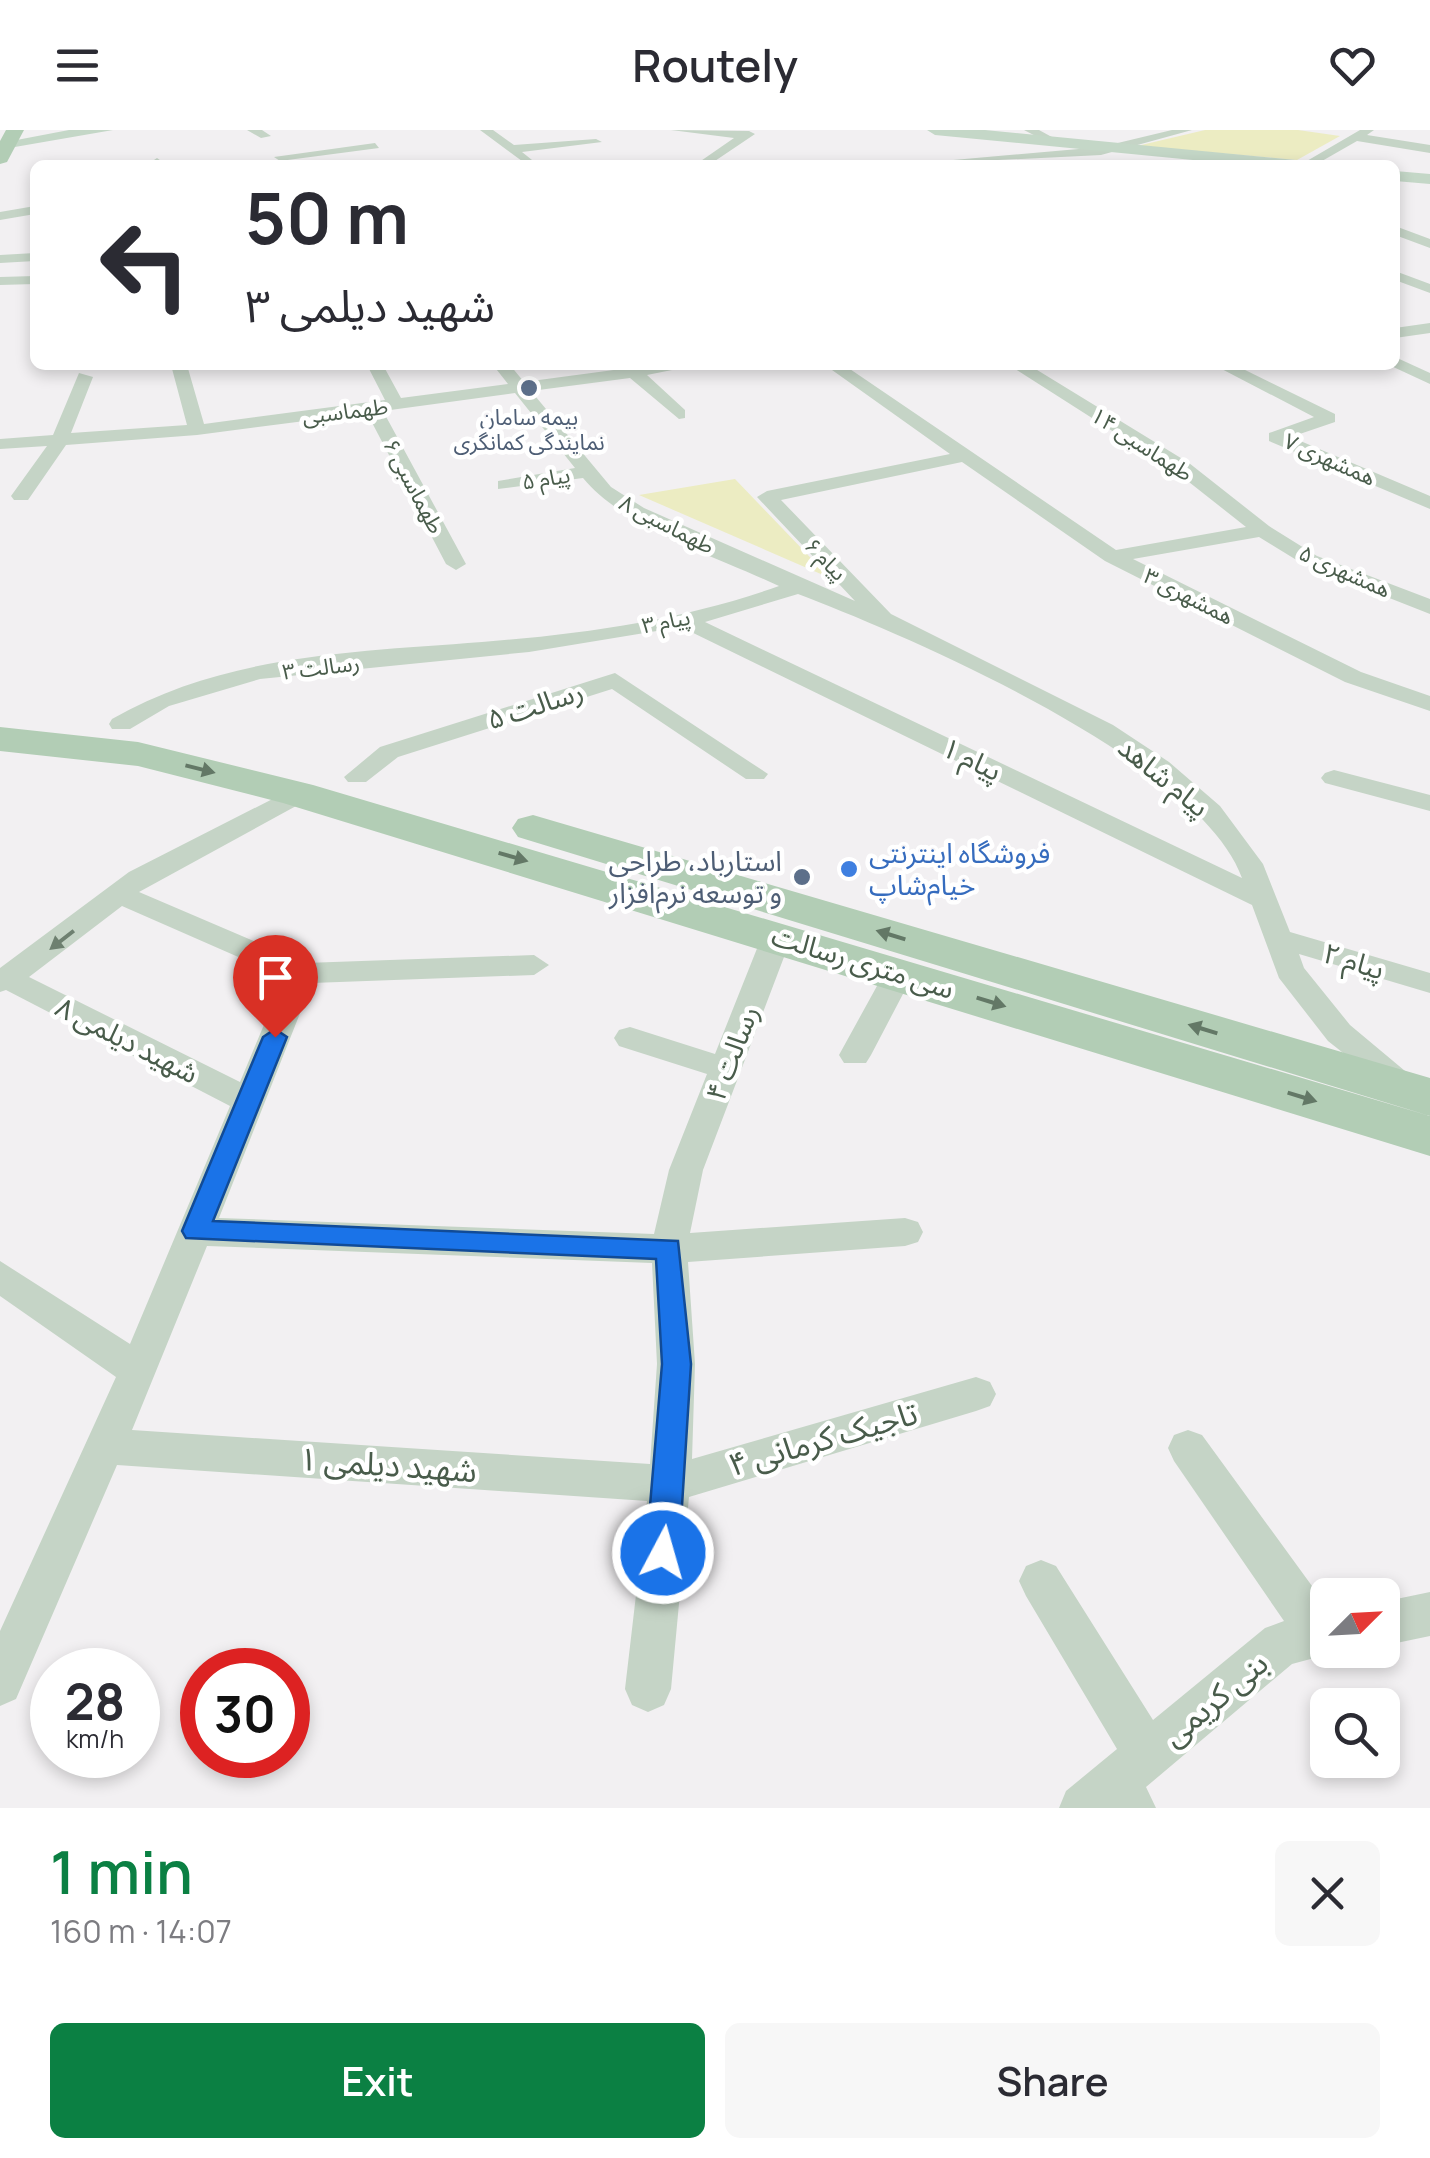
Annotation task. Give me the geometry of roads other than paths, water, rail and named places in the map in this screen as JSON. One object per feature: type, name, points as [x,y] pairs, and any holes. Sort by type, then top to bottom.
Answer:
[{"type":"main road","points":[[6,144],[105,130]]},
{"type":"main road","points":[[934,130],[1244,160]]},
{"type":"main road","points":[[1400,176],[1430,179]]},
{"type":"main road","name":"سی متری رسالت","points":[[0,714],[171,728],[358,778],[631,874],[1425,1109]]},
{"type":"main road","name":"سی متری رسالت","points":[[0,740],[138,754],[631,874],[777,936],[899,974],[1425,1109]]},
{"type":"street","points":[[280,158],[379,150],[354,130]]},
{"type":"street","points":[[486,130],[526,160]]},
{"type":"street","points":[[550,130],[568,144]]},
{"type":"street","points":[[677,130],[751,133]]},
{"type":"street","points":[[1030,130],[1056,142]]},
{"type":"street","points":[[987,160],[1117,148],[1186,130]]},
{"type":"street","points":[[1315,160],[1368,130]]},
{"type":"street","points":[[708,160],[751,133]]},
{"type":"street","points":[[1354,138],[1430,149]]},
{"type":"street","points":[[512,149],[568,144],[599,151]]},
{"type":"street","points":[[1026,156],[1034,160]]},
{"type":"street","points":[[1202,156],[1213,160]]},
{"type":"street","points":[[0,216],[30,211]]},
{"type":"street","points":[[0,230],[18,229]]},
{"type":"street","points":[[1400,232],[1430,246]]},
{"type":"street","points":[[1400,252],[1430,246]]},
{"type":"street","points":[[0,259],[30,257]]},
{"type":"street","points":[[1400,277],[1430,289]]},
{"type":"street","points":[[0,281],[30,280]]},
{"type":"street","points":[[1400,332],[1430,328]]},
{"type":"street","points":[[1400,364],[1430,379]]},
{"type":"street","points":[[181,370],[197,430]]},
{"type":"street","points":[[377,370],[396,404]]},
{"type":"street","name":"۸ طهماسبی","points":[[506,370],[604,490],[637,512],[798,587]]},
{"type":"street","name":"طهماسبی","points":[[0,444],[197,430],[640,370]]},
{"type":"street","points":[[648,370],[679,414]]},
{"type":"street","name":"۳ همشهری","points":[[839,370],[1112,557],[1352,677],[1430,704]]},
{"type":"street","name":"۱۴ طهماسبی","points":[[1025,370],[1182,467],[1262,530]]},
{"type":"street","name":"۷ همشهری","points":[[1232,370],[1329,418],[1275,437],[1430,502]]},
{"type":"street","points":[[22,496],[60,442],[85,377]]},
{"type":"street","name":"۶ طهماسبی","points":[[372,408],[456,564]]},
{"type":"street","name":"۶ پیام","points":[[886,620],[767,497],[965,456]]},
{"type":"street","name":"۵ پیام","points":[[505,485],[588,471]]},
{"type":"street","points":[[1112,557],[1262,530]]},
{"type":"street","name":"۵ همشهری","points":[[1262,530],[1310,560],[1430,607]]},
{"type":"street","name":"۳ پیام","points":[[532,644],[680,618],[766,599],[798,587]]},
{"type":"street","name":"پیام شاهد","points":[[798,587],[886,620],[1104,730],[1160,767],[1211,812],[1253,870],[1290,970],[1339,1033],[1425,1109]]},
{"type":"street","name":"۱ پیام","points":[[680,618],[1264,900]]},
{"type":"street","name":"۳ رسالت","points":[[121,724],[146,704],[194,686],[298,668],[532,644]]},
{"type":"street","name":"۵ رسالت","points":[[358,778],[389,752],[615,680],[755,774]]},
{"type":"street","points":[[1334,778],[1430,802]]},
{"type":"street","points":[[3,980],[139,878],[298,794]]},
{"type":"street","points":[[120,894],[301,973],[534,965]]},
{"type":"street","name":"۴ رسالت","points":[[648,1689],[670,1484],[676,1364],[669,1249],[686,1170],[777,936]]},
{"type":"street","name":"۲ پیام","points":[[1278,938],[1430,984]]},
{"type":"street","points":[[2,1674],[138,1370],[301,973]]},
{"type":"street","points":[[854,1055],[899,974]]},
{"type":"street","name":"۸ شهید دیلمی","points":[[3,980],[248,1101]]},
{"type":"street","points":[[630,1038],[727,1068]]},
{"type":"street","points":[[195,1231],[669,1249],[905,1232]]},
{"type":"street","points":[[0,1276],[138,1370]]},
{"type":"street","name":"تاجیک کرمانی ۴","points":[[670,1484],[976,1394]]},
{"type":"street","name":"شهید دیلمی ۱","points":[[105,1446],[670,1484]]},
{"type":"street","points":[[1188,1448],[1310,1617]]},
{"type":"street","points":[[1041,1581],[1119,1789]]},
{"type":"street","points":[[1400,1620],[1430,1614]]},
{"type":"street","name":"بنی کریمی","points":[[1119,1789],[1281,1644],[1310,1639]]},
{"type":"place","name":"بیمه سامان نمایندگی کمانگری","points":[[529,388]]},
{"type":"place","name":"فروشگاه اینترنتی خیام‌شاپ","points":[[849,869]]},
{"type":"place","name":"استارباد، طراحی و توسعه نرم‌افزار","points":[[802,877]]}]
